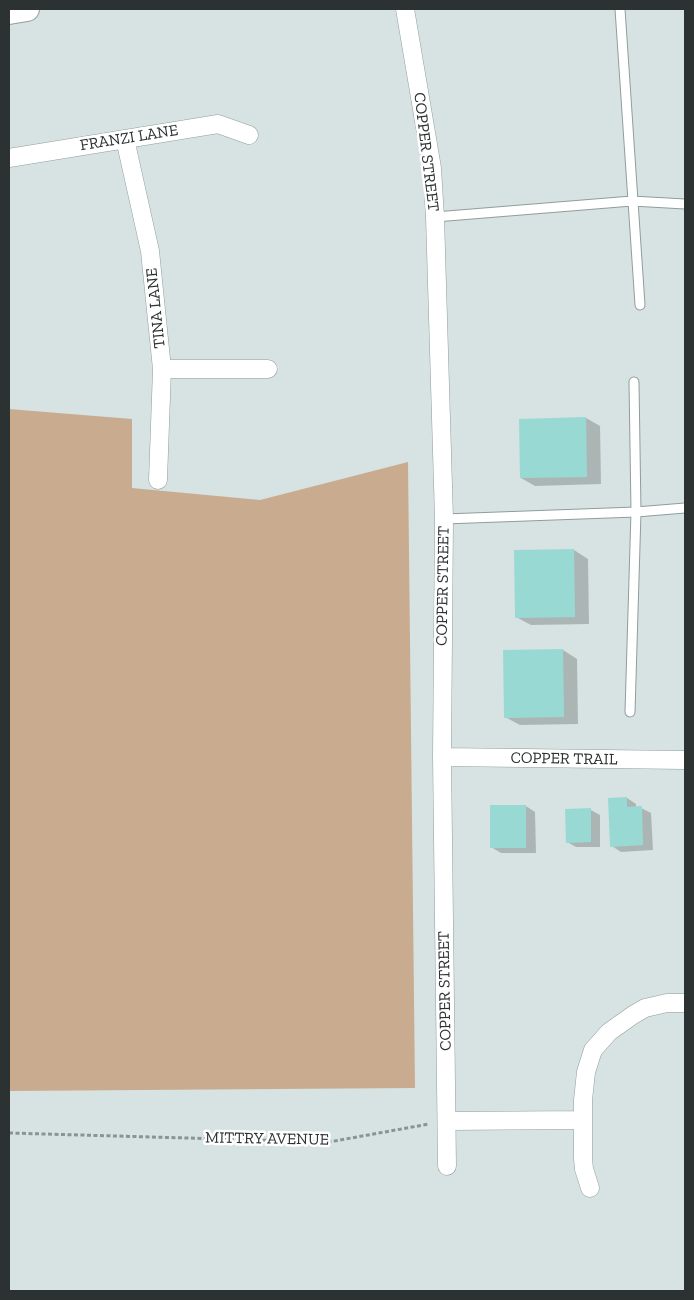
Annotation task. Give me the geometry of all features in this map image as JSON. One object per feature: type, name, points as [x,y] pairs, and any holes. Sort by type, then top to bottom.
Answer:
[{"type":"street","points":[[9,12],[27,9]]},
{"type":"street","name":"COPPER STREET","points":[[405,9],[432,168],[435,217],[444,518],[442,757],[447,1166]]},
{"type":"street","name":"FRANZI LANE","points":[[9,158],[218,124],[249,135]]},
{"type":"street","name":"TINA LANE","points":[[125,139],[150,251],[162,369],[158,480]]},
{"type":"street","points":[[162,369],[268,369]]},
{"type":"street","name":"COPPER TRAIL","points":[[442,757],[685,760]]},
{"type":"street","points":[[590,1188],[583,1159],[584,1083],[594,1050],[621,1022],[645,1008],[667,1003],[685,1003]]},
{"type":"street","points":[[447,1121],[583,1120]]},
{"type":"lane","points":[[620,9],[640,305]]},
{"type":"lane","points":[[435,217],[632,201],[685,204]]},
{"type":"lane","points":[[630,712],[636,512],[634,382]]},
{"type":"lane","points":[[444,518],[636,512],[685,508]]},
{"type":"path","name":"MITTRY AVENUE","points":[[9,1134],[329,1142],[447,1121]]},
{"type":"shaded area","points":[[9,409],[132,419],[132,488],[260,500],[408,462],[415,1088],[9,1091]]},
{"type":"building","points":[[586,417],[587,477],[520,478],[519,419]]},
{"type":"building","points":[[574,549],[575,617],[515,618],[514,550]]},
{"type":"building","points":[[563,649],[564,717],[504,718],[503,650]]},
{"type":"building","points":[[627,797],[627,807],[642,806],[643,845],[610,847],[608,798]]},
{"type":"building","points":[[490,805],[526,805],[526,848],[490,848]]},
{"type":"building","points":[[591,808],[591,842],[566,843],[565,809]]}]
